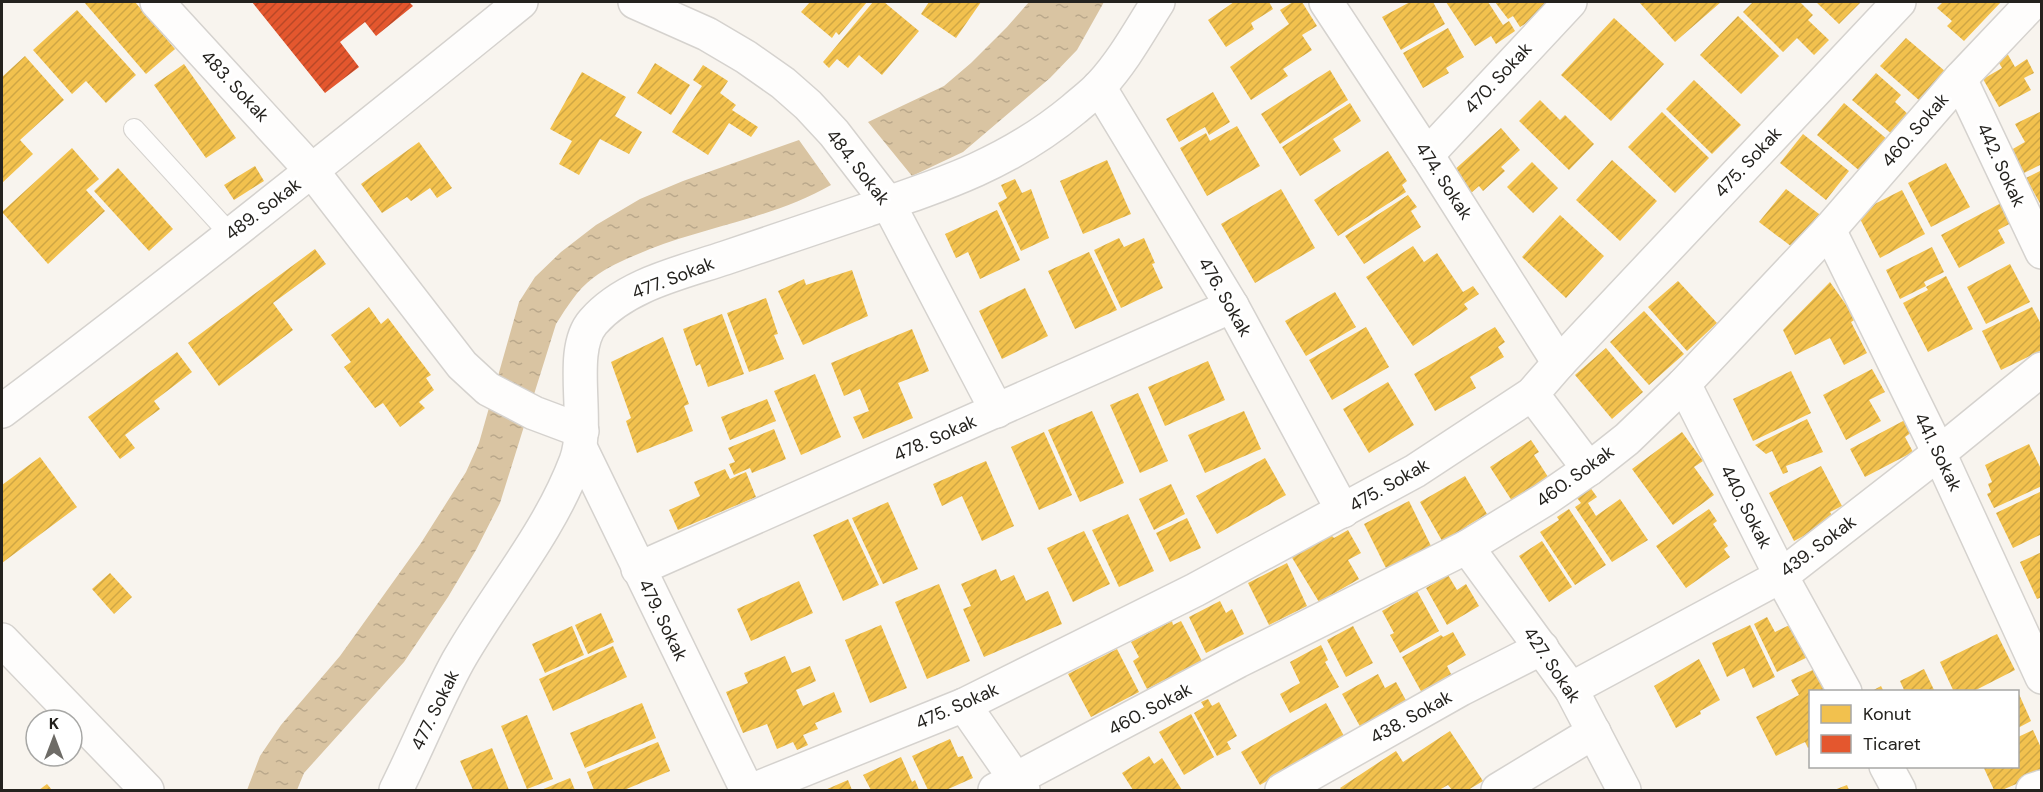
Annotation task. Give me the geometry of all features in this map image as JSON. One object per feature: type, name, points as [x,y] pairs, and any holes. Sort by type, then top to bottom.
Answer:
[{"type":"street","name":"483. Sokak","points":[[157,2],[312,171],[462,365],[488,389],[581,440]]},
{"type":"street","name":"489. Sokak","points":[[2,411],[129,316],[521,2]]},
{"type":"street","name":"484. Sokak","points":[[635,2],[674,8],[783,83],[834,133],[888,203],[997,411]]},
{"type":"street","name":"477. Sokak","points":[[396,790],[459,661],[538,538],[567,486],[581,440],[580,349],[591,324],[616,301],[661,279],[961,177],[1034,140],[1100,87],[1119,64],[1158,2]]},
{"type":"street","name":"474. Sokak","points":[[1326,2],[1427,155],[1559,363]]},
{"type":"street","name":"470. Sokak","points":[[1427,155],[1570,2]]},
{"type":"street","name":"475. Sokak","points":[[753,790],[964,705],[1195,590],[1415,471],[1532,394],[1899,2]]},
{"type":"street","name":"460. Sokak","points":[[1011,787],[1238,661],[1467,547],[1544,500],[1589,469],[1627,438],[1684,384],[1829,230],[1960,79],[2033,2]]},
{"type":"street","name":"442. Sokak","points":[[1960,79],[2042,252]]},
{"type":"street","name":"476. Sokak","points":[[1100,87],[1232,306],[1343,511]]},
{"type":"street","name":"441. Sokak","points":[[1829,230],[1939,453],[2042,677]]},
{"type":"street","name":"478. Sokak","points":[[638,569],[1232,306]]},
{"type":"street","name":"439. Sokak","points":[[1571,689],[1781,576],[1939,453],[2042,369]]},
{"type":"street","name":"440. Sokak","points":[[1684,384],[1781,576],[1844,690]]},
{"type":"street","points":[[1532,394],[1589,469]]},
{"type":"street","name":"479. Sokak","points":[[581,440],[638,569],[747,790]]},
{"type":"street","name":"427. Sokak","points":[[1467,547],[1571,689],[1624,790]]},
{"type":"street","points":[[2,640],[147,790]]},
{"type":"street","name":"438. Sokak","points":[[1282,790],[1461,689],[1542,648]]},
{"type":"street","points":[[964,705],[1011,787]]},
{"type":"street","points":[[1498,790],[1594,732]]},
{"type":"street","points":[[1887,768],[1899,790]]},
{"type":"street","points":[[2033,790],[2042,787]]},
{"type":"lane","points":[[134,129],[230,234]]},
{"type":"water","points":[[1029,2],[1104,2],[1077,50],[1050,78],[963,152],[912,176],[868,122],[944,86],[971,63]]},
{"type":"water","points":[[799,140],[831,185],[788,205],[635,255],[600,273],[577,293],[556,324],[500,503],[448,597],[404,662],[304,773],[297,790],[247,790],[260,756],[281,725],[340,656],[421,543],[466,472],[479,443],[519,302],[535,277],[561,252],[596,225],[640,199],[683,181]]},
{"type":"building: Konut","points":[[84,2],[135,2],[175,49],[146,74]]},
{"type":"building: Konut","points":[[810,2],[867,2],[839,35],[836,32],[832,38],[801,12]]},
{"type":"building: Konut","points":[[873,2],[884,2],[919,31],[882,75],[859,55],[848,68],[837,59],[829,68],[823,62]]},
{"type":"building: Konut","points":[[929,2],[981,2],[956,38],[921,14]]},
{"type":"building: Konut","points":[[1234,2],[1269,2],[1273,9],[1251,23],[1254,29],[1226,47],[1208,20]]},
{"type":"building: Konut","points":[[1293,2],[1302,2],[1317,26],[1302,35],[1312,50],[1283,69],[1288,76],[1251,100],[1230,67],[1289,24],[1280,10]]},
{"type":"building: Konut","points":[[1410,2],[1433,2],[1445,24],[1401,50],[1382,17]]},
{"type":"building: Konut","points":[[1446,2],[1488,2],[1503,25],[1509,21],[1515,31],[1496,44],[1491,36],[1475,46]]},
{"type":"building: Konut","points":[[1495,2],[1559,2],[1520,27],[1513,16],[1508,19]]},
{"type":"building: Konut","points":[[1639,2],[1721,2],[1675,42]]},
{"type":"building: Konut","points":[[1753,2],[1800,2],[1813,15],[1808,20],[1829,40],[1814,55],[1797,38],[1783,52],[1743,12]]},
{"type":"building: Konut","points":[[1816,2],[1861,2],[1839,24]]},
{"type":"building: Konut","points":[[1943,2],[2001,2],[1964,41],[1947,26],[1952,21],[1937,8]]},
{"type":"building: Konut","points":[[77,10],[136,75],[106,103],[86,81],[72,94],[33,50]]},
{"type":"building: Konut","points":[[1738,16],[1779,56],[1741,94],[1700,55]]},
{"type":"building: Konut","points":[[1614,18],[1664,64],[1611,121],[1561,75]]},
{"type":"building: Konut","points":[[1448,28],[1464,57],[1446,68],[1449,73],[1423,88],[1403,53]]},
{"type":"building: Konut","points":[[1906,38],[1946,72],[1920,101],[1880,66]]},
{"type":"building: Konut","points":[[2007,53],[2015,67],[2027,59],[2034,73],[2024,78],[2031,90],[1999,107],[1983,79],[2002,68],[1996,58]]},
{"type":"building: Konut","points":[[25,56],[64,100],[20,140],[33,154],[2,183],[2,77]]},
{"type":"building: Konut","points":[[655,63],[690,85],[671,115],[637,93]]},
{"type":"building: Konut","points":[[184,64],[236,138],[206,158],[154,85]]},
{"type":"building: Konut","points":[[703,65],[728,81],[720,93],[736,105],[732,110],[758,127],[751,137],[729,123],[708,155],[672,132],[702,86],[693,80]]},
{"type":"building: Konut","points":[[1330,70],[1348,100],[1280,144],[1261,114]]},
{"type":"building: Konut","points":[[582,72],[626,97],[615,116],[642,132],[629,154],[600,139],[579,175],[559,164],[572,141],[550,129]]},
{"type":"building: Konut","points":[[1876,73],[1901,95],[1895,102],[1911,117],[1894,136],[1852,100]]},
{"type":"building: Konut","points":[[1694,80],[1741,125],[1712,154],[1666,109]]},
{"type":"building: Konut","points":[[1213,92],[1230,122],[1209,135],[1205,127],[1179,142],[1166,119]]},
{"type":"building: Konut","points":[[1540,100],[1560,120],[1565,115],[1594,144],[1569,170],[1519,121]]},
{"type":"building: Konut","points":[[1350,103],[1361,121],[1333,139],[1341,151],[1300,176],[1282,147]]},
{"type":"building: Konut","points":[[1844,103],[1888,140],[1861,172],[1817,135]]},
{"type":"building: Konut","points":[[2042,111],[2042,164],[2024,173],[2011,150],[2025,142],[2015,124]]},
{"type":"building: Konut","points":[[1662,112],[1709,158],[1675,193],[1628,147]]},
{"type":"building: Konut","points":[[1237,126],[1260,166],[1207,196],[1180,148],[1206,133],[1210,141]]},
{"type":"building: Konut","points":[[1501,128],[1520,150],[1501,167],[1505,171],[1483,191],[1479,186],[1471,193],[1452,172]]},
{"type":"building: Konut","points":[[1803,134],[1849,171],[1826,200],[1780,163]]},
{"type":"building: Konut","points":[[419,142],[452,188],[437,198],[430,188],[411,201],[407,197],[382,213],[361,184]]},
{"type":"building: Konut","points":[[72,148],[99,179],[86,190],[105,211],[48,264],[2,212]]},
{"type":"building: Konut","points":[[1388,151],[1407,181],[1402,185],[1406,192],[1338,236],[1314,200]]},
{"type":"building: Konut","points":[[1107,160],[1131,214],[1083,234],[1060,181]]},
{"type":"building: Konut","points":[[1612,160],[1657,201],[1620,241],[1576,200]]},
{"type":"building: Konut","points":[[1532,162],[1558,188],[1533,213],[1507,187]]},
{"type":"building: Konut","points":[[1946,163],[1970,207],[1931,227],[1908,183]]},
{"type":"building: Konut","points":[[255,166],[264,181],[234,200],[224,185]]},
{"type":"building: Konut","points":[[118,168],[173,229],[149,251],[94,191]]},
{"type":"building: Konut","points":[[2042,170],[2042,207],[2026,178]]},
{"type":"building: Konut","points":[[1015,179],[1022,193],[1031,189],[1049,238],[1021,251],[998,203],[1007,198],[1001,185]]},
{"type":"building: Konut","points":[[1281,189],[1315,248],[1255,283],[1221,224]]},
{"type":"building: Konut","points":[[1786,189],[1827,220],[1800,253],[1759,222]]},
{"type":"building: Konut","points":[[1902,190],[1925,234],[1880,258],[1857,213]]},
{"type":"building: Konut","points":[[1408,195],[1417,207],[1411,211],[1421,227],[1364,264],[1345,236]]},
{"type":"building: Konut","points":[[2003,202],[2013,222],[1998,230],[2005,243],[1959,268],[1941,235]]},
{"type":"building: Konut","points":[[997,210],[1020,260],[980,279],[968,252],[956,258],[945,234]]},
{"type":"building: Konut","points":[[1560,215],[1604,256],[1566,298],[1522,257]]},
{"type":"building: Konut","points":[[1119,238],[1124,247],[1144,238],[1163,288],[1121,308],[1094,250]]},
{"type":"building: Konut","points":[[1413,246],[1424,262],[1437,253],[1463,292],[1473,286],[1479,294],[1464,304],[1468,309],[1413,346],[1366,277]]},
{"type":"building: Konut","points":[[1932,247],[1944,272],[1924,282],[1926,286],[1900,299],[1886,270]]},
{"type":"building: Konut","points":[[315,249],[326,264],[273,303],[293,330],[219,386],[188,343]]},
{"type":"building: Konut","points":[[1089,252],[1117,310],[1075,329],[1048,271]]},
{"type":"building: Konut","points":[[2010,264],[2030,302],[1986,324],[1967,287]]},
{"type":"building: Konut","points":[[852,270],[868,316],[803,345],[778,291],[804,279],[806,285]]},
{"type":"building: Konut","points":[[1946,276],[1973,329],[1928,352],[1903,303],[1928,290],[1926,287]]},
{"type":"building: Konut","points":[[1678,281],[1717,323],[1687,351],[1648,307]]},
{"type":"building: Konut","points":[[1830,282],[1856,319],[1851,322],[1867,353],[1844,365],[1830,338],[1795,355],[1783,330]]},
{"type":"building: Konut","points":[[1025,288],[1048,336],[1002,359],[979,311]]},
{"type":"building: Konut","points":[[1335,292],[1356,327],[1306,356],[1285,321]]},
{"type":"building: Konut","points":[[766,298],[778,334],[774,335],[784,359],[749,372],[727,313]]},
{"type":"building: Konut","points":[[369,307],[381,324],[388,318],[431,375],[426,378],[434,390],[419,402],[425,408],[400,427],[383,403],[375,408],[344,367],[351,362],[331,335]]},
{"type":"building: Konut","points":[[2032,307],[2042,326],[2042,350],[2001,370],[1982,331]]},
{"type":"building: Konut","points":[[1644,311],[1684,354],[1649,385],[1610,342]]},
{"type":"building: Konut","points":[[722,314],[744,374],[708,387],[700,364],[696,366],[683,329]]},
{"type":"building: Konut","points":[[1366,327],[1389,367],[1332,400],[1309,360]]},
{"type":"building: Konut","points":[[1495,327],[1505,342],[1498,347],[1504,357],[1470,377],[1476,388],[1435,411],[1414,374]]},
{"type":"building: Konut","points":[[912,329],[929,371],[898,383],[913,418],[863,439],[853,417],[869,411],[860,389],[844,396],[831,363]]},
{"type":"building: Konut","points":[[663,337],[689,404],[684,406],[693,431],[637,453],[626,421],[631,418],[611,362]]},
{"type":"building: Konut","points":[[1606,348],[1643,392],[1612,419],[1575,375]]},
{"type":"building: Konut","points":[[177,352],[192,372],[154,401],[160,409],[125,435],[135,448],[120,459],[88,417]]},
{"type":"building: Konut","points":[[1208,361],[1225,400],[1165,426],[1148,387]]},
{"type":"building: Konut","points":[[1872,369],[1885,392],[1869,400],[1881,421],[1846,440],[1823,395]]},
{"type":"building: Konut","points":[[1791,371],[1811,413],[1753,441],[1733,399]]},
{"type":"building: Konut","points":[[815,374],[841,437],[801,455],[774,391]]},
{"type":"building: Konut","points":[[1388,382],[1414,425],[1369,453],[1343,409]]},
{"type":"building: Konut","points":[[1138,393],[1168,461],[1140,473],[1110,405]]},
{"type":"building: Konut","points":[[767,399],[776,421],[730,440],[721,417]]},
{"type":"building: Konut","points":[[1092,411],[1124,483],[1080,502],[1048,430]]},
{"type":"building: Konut","points":[[1244,411],[1261,449],[1205,473],[1188,435]]},
{"type":"building: Konut","points":[[1807,419],[1823,452],[1786,466],[1788,472],[1783,474],[1772,451],[1766,454],[1755,445]]},
{"type":"building: Konut","points":[[1905,420],[1912,432],[1905,437],[1913,452],[1865,477],[1850,449]]},
{"type":"building: Konut","points":[[774,429],[786,459],[752,473],[750,468],[734,475],[729,464],[735,462],[728,448]]},
{"type":"building: Konut","points":[[1044,432],[1072,495],[1039,510],[1011,447]]},
{"type":"building: Konut","points":[[1682,432],[1703,461],[1694,467],[1714,495],[1673,525],[1632,469]]},
{"type":"building: Konut","points":[[1531,440],[1539,452],[1534,455],[1550,480],[1514,504],[1490,467]]},
{"type":"building: Konut","points":[[2029,444],[2042,471],[2042,486],[1994,508],[1987,494],[1991,492],[1988,484],[1992,482],[1985,465]]},
{"type":"building: Konut","points":[[40,457],[77,507],[2,563],[2,485]]},
{"type":"building: Konut","points":[[1265,458],[1286,495],[1217,534],[1196,496]]},
{"type":"building: Konut","points":[[986,461],[1014,526],[982,541],[962,496],[942,506],[933,484]]},
{"type":"building: Konut","points":[[1821,466],[1842,506],[1830,512],[1835,520],[1794,541],[1769,493]]},
{"type":"building: Konut","points":[[725,469],[730,479],[746,472],[756,497],[678,530],[669,510],[700,496],[694,482]]},
{"type":"building: Konut","points":[[1465,476],[1487,514],[1467,526],[1470,531],[1445,546],[1420,502]]},
{"type":"building: Konut","points":[[1587,483],[1597,497],[1588,503],[1596,516],[1620,499],[1648,540],[1612,562],[1575,507],[1581,503],[1573,493]]},
{"type":"building: Konut","points":[[1171,484],[1185,514],[1154,530],[1139,499]]},
{"type":"building: Konut","points":[[2042,491],[2042,534],[2013,548],[1996,513]]},
{"type":"building: Konut","points":[[1409,501],[1432,548],[1387,570],[1364,524]]},
{"type":"building: Konut","points":[[888,502],[918,569],[883,584],[852,518]]},
{"type":"building: Konut","points":[[1569,509],[1606,565],[1575,585],[1540,532],[1559,520],[1557,517]]},
{"type":"building: Konut","points":[[1709,509],[1717,521],[1713,524],[1728,546],[1724,549],[1730,557],[1686,588],[1656,546]]},
{"type":"building: Konut","points":[[1128,514],[1154,571],[1119,587],[1092,530]]},
{"type":"building: Konut","points":[[1187,518],[1201,548],[1170,562],[1156,533]]},
{"type":"building: Konut","points":[[848,519],[879,585],[843,601],[813,535]]},
{"type":"building: Konut","points":[[1348,530],[1361,553],[1348,560],[1359,579],[1319,602],[1291,556],[1330,534],[1334,538]]},
{"type":"building: Konut","points":[[1084,531],[1110,584],[1073,602],[1047,548]]},
{"type":"building: Konut","points":[[1542,541],[1572,587],[1549,602],[1519,556]]},
{"type":"building: Konut","points":[[2042,552],[2042,597],[2037,599],[2020,562]]},
{"type":"building: Konut","points":[[1287,563],[1307,606],[1269,625],[1248,583]]},
{"type":"building: Konut","points":[[996,569],[1001,581],[1014,575],[1026,601],[1048,591],[1062,624],[984,657],[963,609],[971,606],[961,584]]},
{"type":"building: Konut","points":[[110,573],[132,597],[114,614],[92,589]]},
{"type":"building: Konut","points":[[1448,575],[1457,590],[1466,584],[1479,606],[1447,625],[1426,588]]},
{"type":"building: Konut","points":[[799,581],[813,613],[751,641],[737,609]]},
{"type":"building: Konut","points":[[939,584],[970,661],[927,679],[895,602]]},
{"type":"building: Konut","points":[[1417,591],[1439,631],[1400,653],[1390,635],[1394,633],[1382,611]]},
{"type":"building: Konut","points":[[1220,601],[1226,613],[1232,609],[1244,634],[1206,653],[1189,617]]},
{"type":"building: Konut","points":[[601,613],[614,642],[588,654],[575,625]]},
{"type":"building: Konut","points":[[1767,617],[1775,632],[1798,621],[1814,654],[1777,672],[1754,624]]},
{"type":"building: Konut","points":[[1172,621],[1173,625],[1181,621],[1202,661],[1147,689],[1133,661],[1139,657],[1131,642]]},
{"type":"building: Konut","points":[[881,625],[907,688],[870,703],[845,640]]},
{"type":"building: Konut","points":[[1750,625],[1775,677],[1753,688],[1744,668],[1727,677],[1712,643]]},
{"type":"building: Konut","points":[[572,626],[584,655],[545,673],[532,644]]},
{"type":"building: Konut","points":[[1353,626],[1373,663],[1346,677],[1327,640]]},
{"type":"building: Konut","points":[[1453,632],[1466,655],[1447,666],[1452,676],[1422,693],[1402,657],[1441,635],[1443,637]]},
{"type":"building: Konut","points":[[1997,634],[2015,670],[1976,690],[1953,690],[1940,662]]},
{"type":"building: Konut","points":[[1321,645],[1328,660],[1325,662],[1339,687],[1290,713],[1280,694],[1300,683],[1290,662]]},
{"type":"building: Konut","points":[[613,646],[627,677],[553,711],[539,679]]},
{"type":"building: Konut","points":[[1117,649],[1139,692],[1091,717],[1068,674]]},
{"type":"building: Konut","points":[[785,656],[792,673],[810,666],[816,681],[796,690],[803,706],[834,692],[842,712],[815,723],[818,729],[803,735],[808,745],[797,750],[793,742],[777,749],[767,724],[743,733],[726,692],[748,683],[744,673]]},
{"type":"building: Konut","points":[[1699,659],[1720,700],[1676,728],[1654,686]]},
{"type":"building: Konut","points":[[1817,668],[1828,690],[1809,690],[1809,747],[1805,742],[1776,756],[1756,717],[1799,695],[1791,680]]},
{"type":"building: Konut","points":[[1924,669],[1934,690],[1904,690],[1900,681]]},
{"type":"building: Konut","points":[[1378,674],[1385,688],[1396,682],[1408,704],[1362,730],[1342,694]]},
{"type":"building: Konut","points":[[2019,694],[2031,721],[2019,727]]},
{"type":"building: Konut","points":[[1208,699],[1212,706],[1219,702],[1237,736],[1227,742],[1231,749],[1217,756],[1194,713],[1204,707],[1201,702]]},
{"type":"building: Konut","points":[[642,703],[656,738],[585,768],[570,733]]},
{"type":"building: Konut","points":[[1326,703],[1344,736],[1260,785],[1241,752]]},
{"type":"building: Konut","points":[[1191,714],[1214,757],[1184,775],[1159,732]]},
{"type":"building: Konut","points":[[527,715],[553,779],[527,789],[501,726]]},
{"type":"building: Konut","points":[[2033,730],[2042,750],[2042,773],[2002,790],[1994,790],[1984,768],[2019,768],[2019,737]]},
{"type":"building: Konut","points":[[1450,731],[1483,781],[1468,790],[1452,790],[1448,785],[1439,790],[1342,790],[1340,788],[1396,751],[1403,762]]},
{"type":"building: Konut","points":[[950,739],[958,757],[963,756],[973,778],[946,790],[928,790],[912,756]]},
{"type":"building: Konut","points":[[658,742],[670,771],[624,790],[594,790],[587,772]]},
{"type":"building: Konut","points":[[492,748],[509,790],[473,790],[460,761]]},
{"type":"building: Konut","points":[[1149,756],[1154,764],[1162,758],[1182,790],[1133,790],[1122,773]]},
{"type":"building: Konut","points":[[901,757],[912,782],[915,780],[919,790],[871,790],[863,775]]},
{"type":"building: Konut","points":[[570,778],[575,790],[541,790]]},
{"type":"building: Konut","points":[[848,780],[852,790],[825,790]]},
{"type":"building: Konut","points":[[47,784],[52,790],[39,790]]},
{"type":"building: Konut","points":[[1847,785],[1849,790],[1834,790]]},
{"type":"building: Ticaret","points":[[252,2],[409,2],[413,6],[376,36],[365,22],[340,42],[359,67],[325,93]]}]
